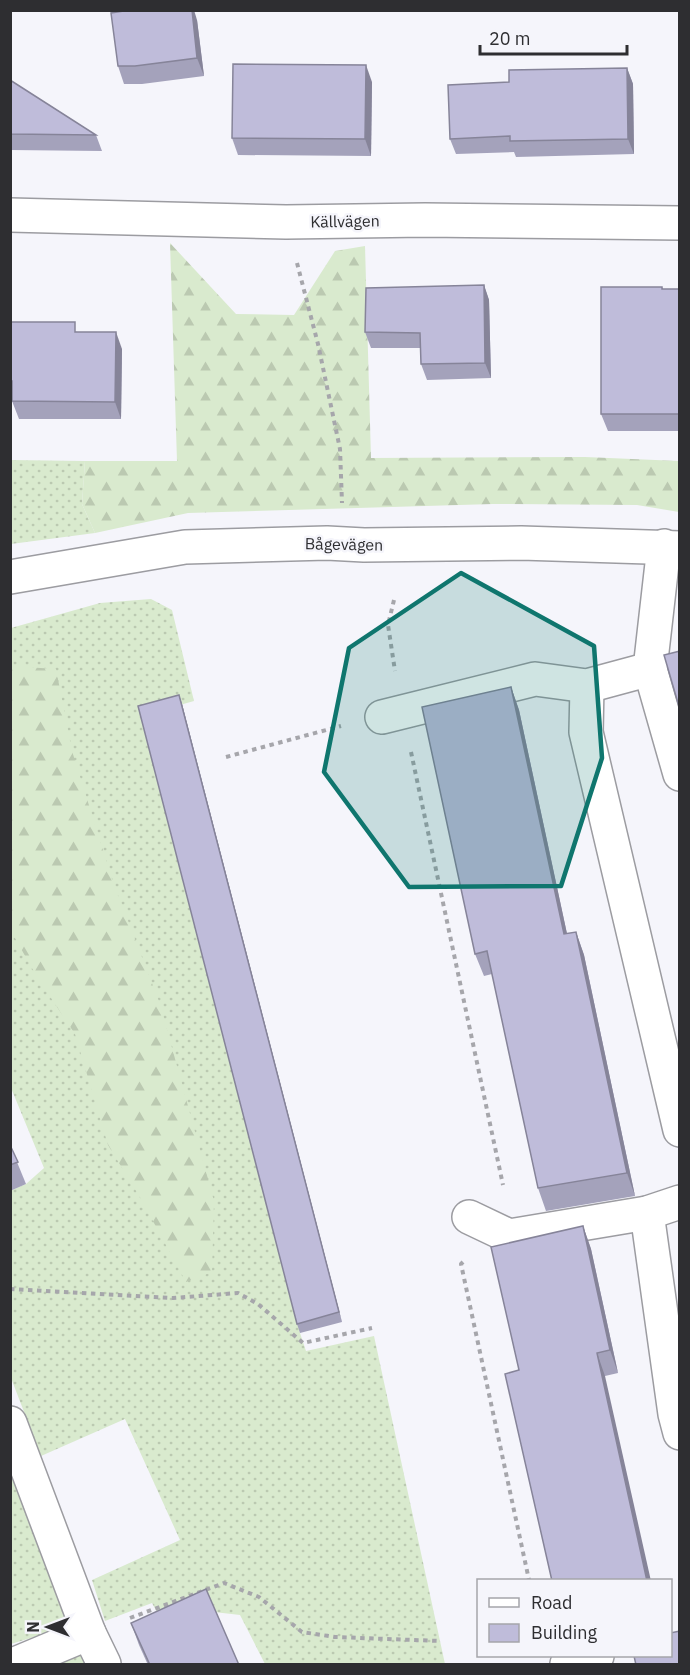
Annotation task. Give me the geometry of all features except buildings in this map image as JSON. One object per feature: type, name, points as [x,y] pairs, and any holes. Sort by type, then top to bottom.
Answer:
[{"type":"street","name":"Källvägen","points":[[10,216],[286,222],[425,219],[680,224]]},
{"type":"street","name":"Bågevägen","points":[[10,577],[185,548],[327,543],[364,545],[521,543],[672,547]]},
{"type":"street","points":[[672,547],[650,669],[680,774]]},
{"type":"street","points":[[392,714],[535,679],[587,686],[650,669]]},
{"type":"street","points":[[587,686],[586,732],[680,1130]]},
{"type":"street","points":[[478,1222],[509,1236],[647,1213],[680,1202]]},
{"type":"street","points":[[647,1213],[675,1414],[680,1433]]},
{"type":"street","points":[[10,1423],[89,1633],[104,1665]]},
{"type":"street","points":[[15,1665],[89,1633]]},
{"type":"street","points":[[567,1665],[594,1657]]},
{"type":"path","points":[[286,222],[318,344],[340,449],[342,508]]},
{"type":"path","points":[[394,600],[387,626],[392,714],[504,1188],[478,1222],[461,1264],[529,1579]]},
{"type":"path","points":[[226,757],[317,732]]},
{"type":"path","points":[[10,1289],[173,1298],[238,1293],[258,1304],[303,1343],[372,1328]]},
{"type":"path","points":[[89,1633],[224,1582],[259,1597],[302,1632],[335,1637],[440,1641]]},
{"type":"highlighted area","points":[[461,573],[594,646],[602,758],[561,886],[409,887],[324,772],[349,648]]},
{"type":"green space","points":[[170,243],[236,314],[294,315],[335,251],[365,246],[371,458],[585,457],[679,461],[679,512],[637,505],[493,504],[188,513],[95,533],[82,504],[85,461],[177,461]]},
{"type":"green space","points":[[10,460],[85,461],[82,504],[95,533],[11,544]]},
{"type":"green space","points":[[151,599],[172,610],[194,701],[141,716],[300,1333],[306,1351],[374,1336],[445,1664],[265,1664],[240,1615],[214,1612],[168,1632],[152,1603],[105,1621],[92,1580],[180,1540],[125,1419],[41,1456],[11,1378],[10,1191],[26,1184],[44,1168],[11,1088],[11,628],[100,603]]},
{"type":"green space","points":[[10,666],[56,669],[72,751],[112,879],[160,1004],[214,1201],[212,1272],[186,1282],[141,1199],[108,1145],[75,1034],[37,977],[11,931]]},
{"type":"green space","points":[[10,1455],[66,1616],[47,1633],[11,1644]]},
{"type":"green space","points":[[79,1653],[94,1664],[33,1664]]}]
